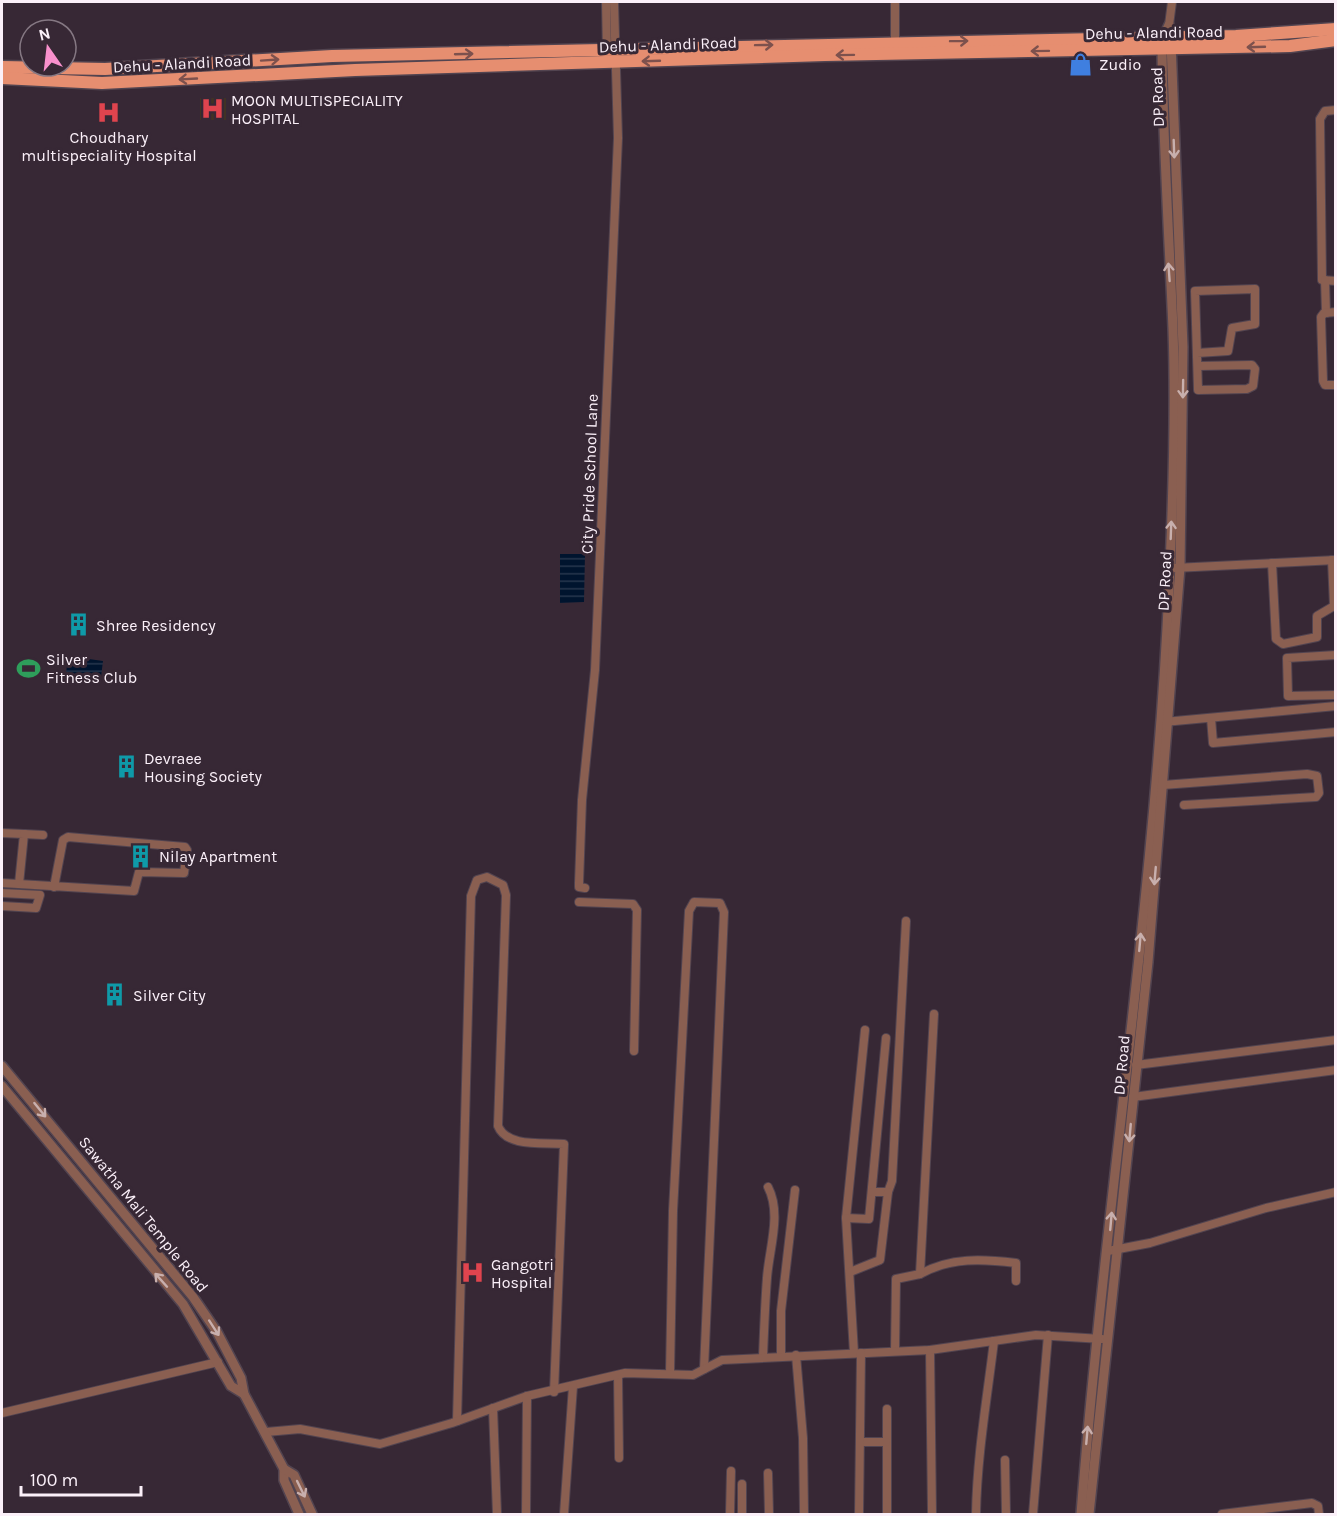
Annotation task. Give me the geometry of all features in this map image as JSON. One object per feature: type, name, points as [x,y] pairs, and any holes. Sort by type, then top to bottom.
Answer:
[{"type":"main road","name":"Dehu - Alandi Road","points":[[1283,40],[1335,29]]},
{"type":"main road","name":"Dehu - Alandi Road","points":[[2,78],[102,83],[355,70],[1167,40]]},
{"type":"main road","name":"Dehu - Alandi Road","points":[[2,68],[105,69],[332,56],[895,42],[1335,40]]},
{"type":"street","points":[[606,2],[611,48]]},
{"type":"street","points":[[611,48],[614,2]]},
{"type":"street","points":[[895,2],[895,42]]},
{"type":"street","points":[[1167,40],[1172,2]]},
{"type":"street","name":"DP Road","points":[[1081,1515],[1102,1339],[1119,1250],[1148,962],[1162,785],[1174,449],[1176,306],[1167,40]]},
{"type":"street","name":"City Pride School Lane","points":[[582,887],[582,800],[595,670],[618,148],[611,48]]},
{"type":"street","points":[[1335,110],[1325,111],[1320,119],[1322,280],[1335,281]]},
{"type":"street","points":[[1325,280],[1326,313]]},
{"type":"street","points":[[1183,362],[1197,360],[1228,351],[1232,328],[1255,324],[1255,289],[1195,291],[1197,360],[1198,390],[1247,389],[1255,383],[1255,369],[1250,364],[1197,360]]},
{"type":"street","name":"DP Road","points":[[1089,1515],[1096,1457],[1108,1251],[1180,568],[1183,362],[1176,306]]},
{"type":"street","points":[[1335,312],[1326,313],[1322,317],[1323,381],[1324,385],[1335,386]]},
{"type":"street","points":[[1170,568],[1180,568],[1272,563],[1334,560],[1334,606],[1317,616],[1317,637],[1283,644],[1276,639],[1272,563]]},
{"type":"street","points":[[1335,655],[1287,658],[1288,696],[1335,695]]},
{"type":"street","points":[[1164,722],[1335,706]]},
{"type":"street","points":[[1211,718],[1213,742],[1335,732]]},
{"type":"street","points":[[1162,785],[1307,774],[1317,776],[1319,793],[1316,797],[1184,805]]},
{"type":"street","points":[[2,833],[43,835]]},
{"type":"street","points":[[19,884],[24,834]]},
{"type":"street","points":[[2,883],[54,887],[134,891],[139,872],[184,873],[187,850],[185,847],[68,837],[63,840],[54,887]]},
{"type":"street","points":[[457,1422],[471,896],[477,880],[487,877],[503,885],[506,895],[498,1126],[502,1134],[512,1140],[564,1144],[554,1392]]},
{"type":"street","points":[[2,893],[40,895],[36,908],[2,906]]},
{"type":"street","points":[[579,902],[633,904],[637,910],[634,1051]]},
{"type":"street","points":[[670,1373],[673,1211],[689,911],[694,902],[720,903],[724,912],[704,1369]]},
{"type":"street","points":[[850,1272],[880,1260],[888,1192],[892,1181],[897,1125],[906,921]]},
{"type":"street","points":[[920,1274],[934,1014]]},
{"type":"street","points":[[859,1515],[861,1442],[858,1353],[846,1218],[865,1030]]},
{"type":"street","points":[[846,1218],[869,1219],[886,1038]]},
{"type":"street","points":[[1136,1065],[1335,1040]]},
{"type":"street","name":"Sawatha Mali Temple Road","points":[[2,1066],[193,1298],[222,1342],[241,1378],[244,1394],[284,1469],[284,1480],[299,1515]]},
{"type":"street","points":[[1133,1097],[1335,1070]]},
{"type":"street","name":"Sawatha Mali Temple Road","points":[[2,1086],[183,1305],[231,1386],[244,1394]]},
{"type":"street","points":[[763,1357],[767,1277],[774,1211],[773,1197],[768,1187]]},
{"type":"street","points":[[781,1356],[782,1311],[795,1190]]},
{"type":"street","points":[[872,1192],[888,1192]]},
{"type":"street","points":[[1108,1251],[1335,1192]]},
{"type":"street","points":[[895,1351],[896,1279],[920,1274],[952,1262],[984,1259],[1016,1263],[1016,1281]]},
{"type":"street","points":[[266,1432],[300,1429],[372,1444],[390,1442],[457,1422],[527,1396],[554,1392],[618,1375],[693,1374],[722,1360],[930,1350],[1048,1335],[1102,1339]]},
{"type":"street","points":[[1033,1515],[1048,1335]]},
{"type":"street","points":[[976,1515],[977,1467],[983,1443],[994,1341]]},
{"type":"street","points":[[930,1350],[932,1515]]},
{"type":"street","points":[[796,1355],[803,1438],[804,1515]]},
{"type":"street","points":[[2,1413],[218,1362]]},
{"type":"street","points":[[618,1375],[619,1458]]},
{"type":"street","points":[[564,1515],[573,1386]]},
{"type":"street","points":[[526,1515],[527,1396]]},
{"type":"street","points":[[493,1408],[496,1515]]},
{"type":"street","points":[[886,1409],[887,1515]]},
{"type":"street","points":[[861,1442],[886,1442]]},
{"type":"street","points":[[1086,1458],[1096,1457]]},
{"type":"street","points":[[1005,1460],[1006,1515]]},
{"type":"street","name":"Sawatha Mali Temple Road","points":[[284,1469],[294,1475],[312,1515]]},
{"type":"street","points":[[730,1515],[731,1471]]},
{"type":"street","points":[[768,1473],[769,1515]]},
{"type":"street","points":[[742,1484],[742,1515]]},
{"type":"street","points":[[1222,1515],[1312,1503],[1318,1506],[1319,1515]]},
{"type":"shaded area","name":"MOON MULTISPECIALITY HOSPITAL","points":[[200,98],[226,98],[226,120],[200,120]]},
{"type":"water","points":[[560,554],[585,554],[584,602],[560,603]]},
{"type":"water","points":[[68,656],[103,661],[101,677],[66,674]]},
{"type":"place","name":"Zudio","points":[[1081,64]]},
{"type":"place","name":"MOON MULTISPECIALITY HOSPITAL","points":[[213,109]]},
{"type":"place","name":"Choudhary multispeciality Hospital","points":[[109,112]]},
{"type":"place","name":"Shree Residency","points":[[78,625]]},
{"type":"place","name":"Silver Fitness Club","points":[[28,668]]},
{"type":"place","name":"Devraee Housing Society","points":[[126,767]]},
{"type":"place","name":"Nilay Apartment","points":[[141,856]]},
{"type":"place","name":"Silver City","points":[[115,995]]},
{"type":"place","name":"Gangotri Hospital","points":[[473,1273]]}]
